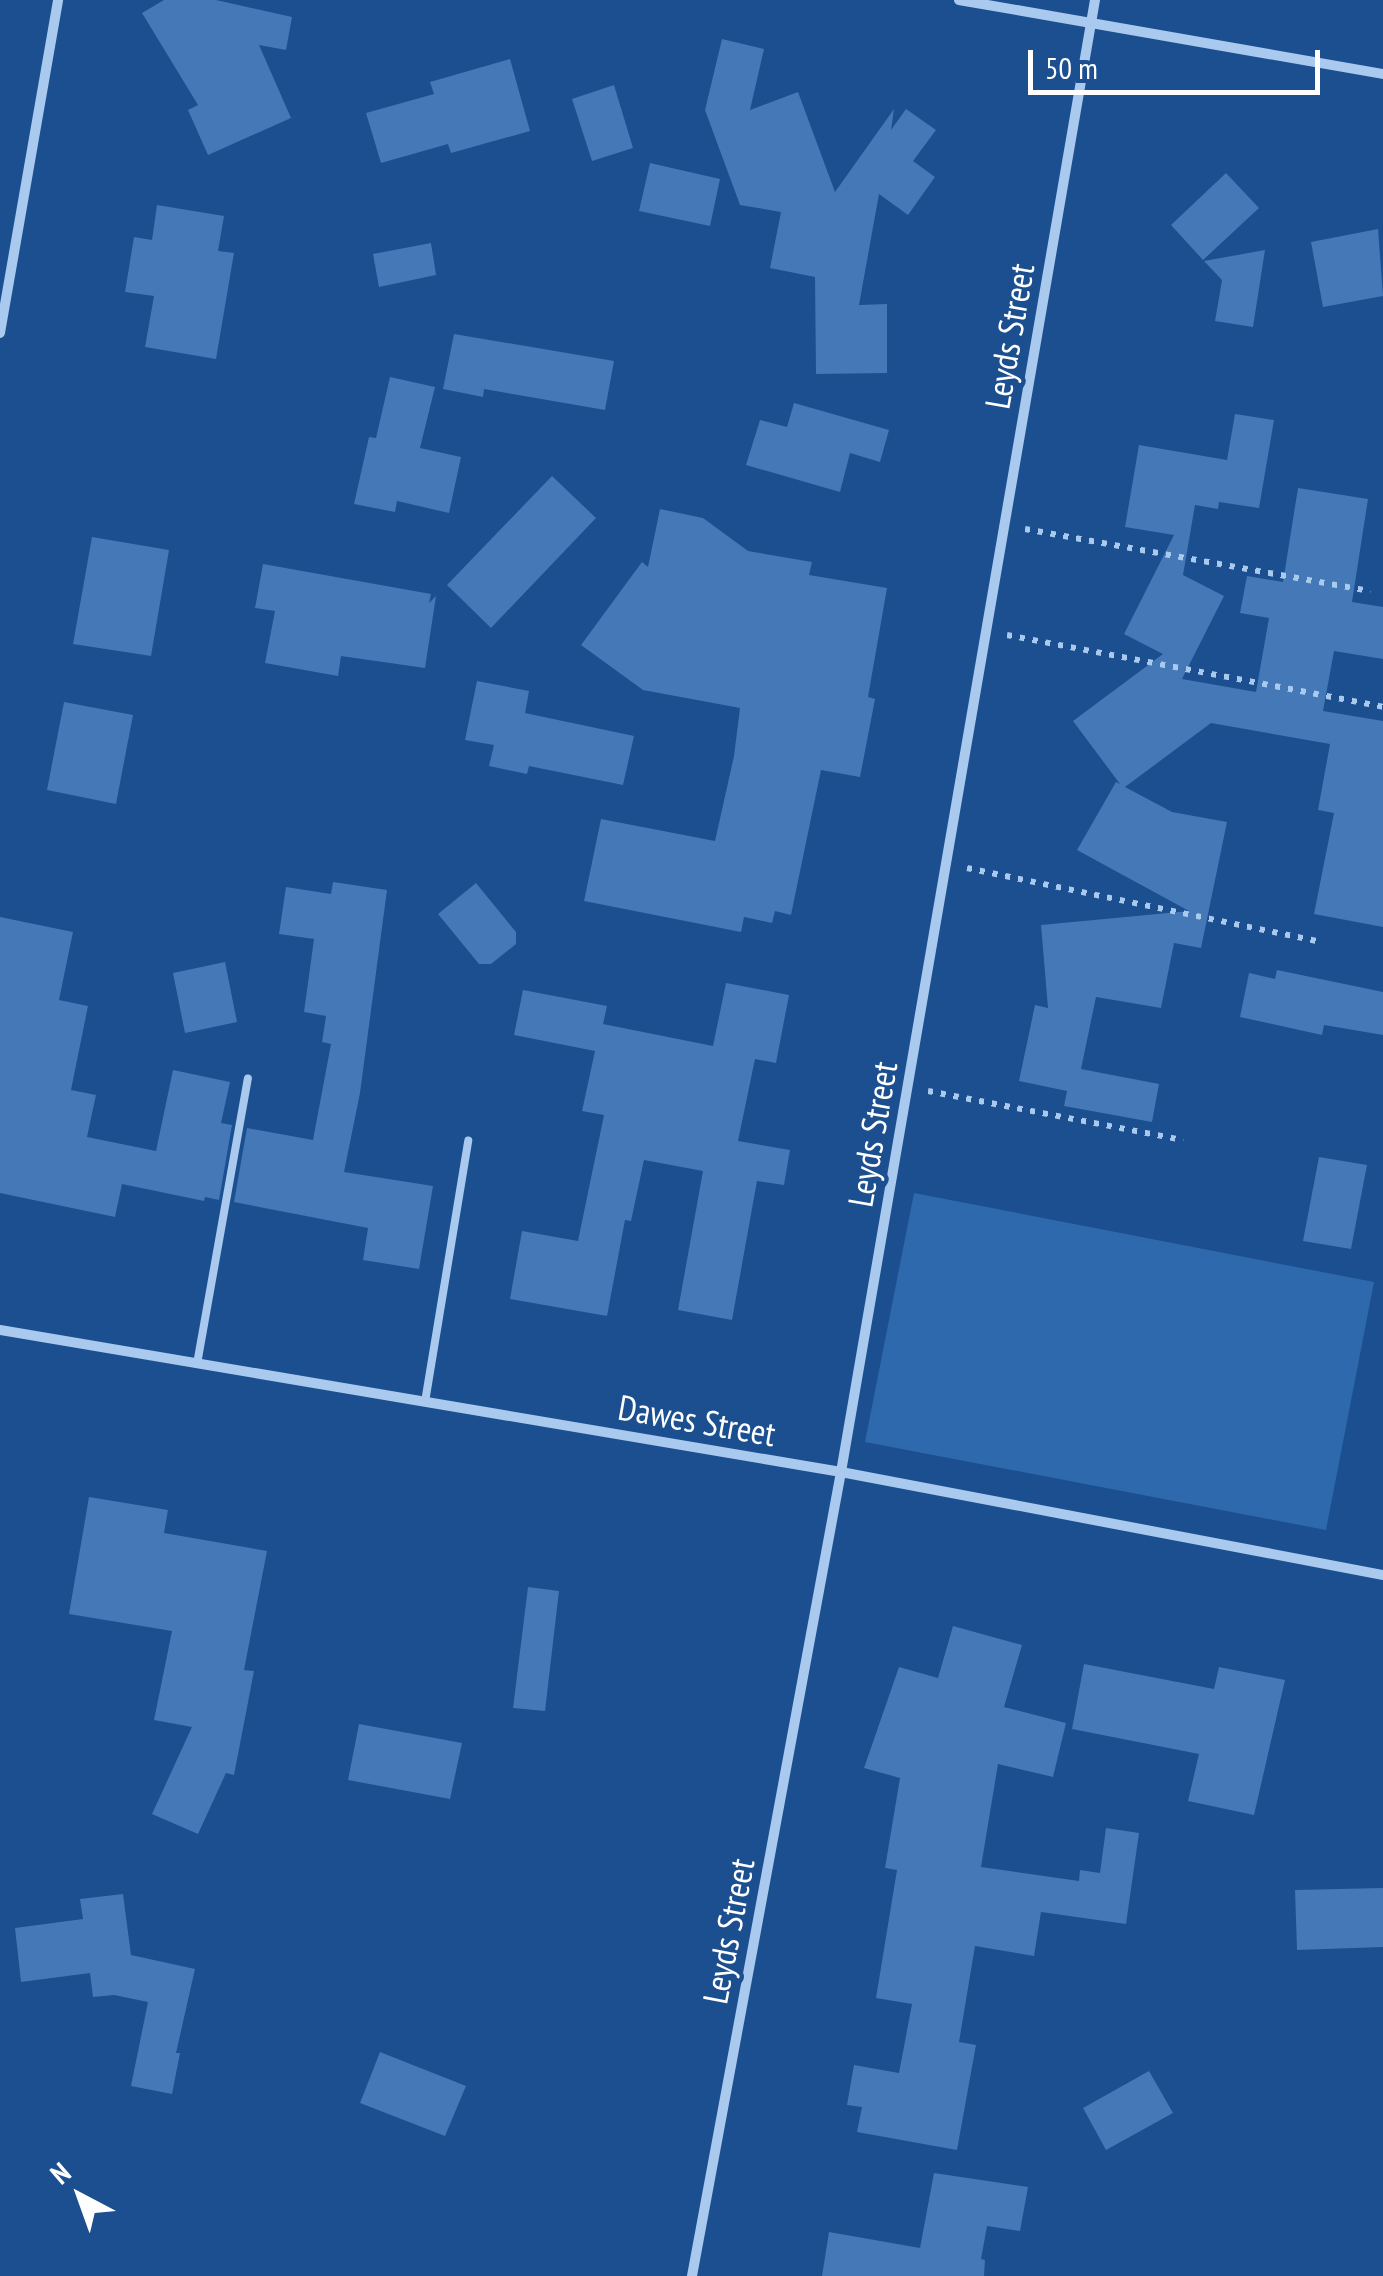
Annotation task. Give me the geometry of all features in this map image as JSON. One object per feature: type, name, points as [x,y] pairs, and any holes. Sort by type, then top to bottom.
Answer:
[{"type":"street","points":[[0,333],[58,0]]},
{"type":"street","points":[[960,0],[1383,74]]},
{"type":"street","name":"Leyds Street","points":[[692,2276],[842,1472],[1095,0]]},
{"type":"street","name":"Dawes Street","points":[[0,1330],[842,1472],[1383,1575]]},
{"type":"lane","points":[[197,1364],[248,1078]]},
{"type":"lane","points":[[425,1402],[468,1140]]},
{"type":"path","points":[[1004,525],[1370,591]]},
{"type":"path","points":[[986,631],[1383,707]]},
{"type":"path","points":[[946,863],[1321,942]]},
{"type":"path","points":[[908,1087],[1184,1140]]},
{"type":"shaded area","points":[[914,1193],[1374,1282],[1326,1530],[865,1442]]},
{"type":"building","points":[[164,0],[216,0],[292,17],[286,50],[259,45],[291,118],[208,155],[188,110],[198,105],[142,13]]},
{"type":"building","points":[[722,39],[764,49],[750,110],[798,92],[835,192],[894,109],[891,130],[906,109],[936,130],[913,161],[935,177],[908,215],[879,194],[859,305],[887,304],[887,373],[816,374],[815,277],[770,268],[781,212],[740,205],[705,110]]},
{"type":"building","points":[[510,59],[530,131],[451,153],[448,144],[381,163],[366,113],[434,94],[430,82]]},
{"type":"building","points":[[614,85],[633,148],[592,161],[572,99]]},
{"type":"building","points":[[650,163],[720,179],[710,226],[639,211]]},
{"type":"building","points":[[1226,173],[1259,208],[1203,260],[1171,225]]},
{"type":"building","points":[[157,205],[224,216],[218,251],[234,253],[216,359],[145,347],[154,296],[125,292],[134,237],[152,240]]},
{"type":"building","points":[[1378,229],[1383,296],[1323,307],[1311,242]]},
{"type":"building","points":[[431,243],[436,275],[379,287],[373,254]]},
{"type":"building","points":[[1265,250],[1253,327],[1215,321],[1222,280],[1204,261]]},
{"type":"building","points":[[454,334],[614,361],[605,410],[484,389],[483,397],[443,389]]},
{"type":"building","points":[[390,377],[435,387],[420,448],[461,457],[449,513],[397,501],[395,512],[354,504],[369,437],[376,438]]},
{"type":"building","points":[[794,403],[889,430],[880,462],[850,453],[840,492],[746,465],[760,420],[787,427]]},
{"type":"building","points":[[1235,414],[1274,420],[1259,508],[1219,502],[1218,509],[1195,505],[1183,575],[1224,596],[1182,679],[1256,692],[1269,618],[1240,613],[1247,576],[1283,582],[1298,488],[1368,499],[1352,602],[1383,607],[1383,659],[1334,651],[1323,711],[1383,721],[1383,927],[1314,914],[1334,813],[1318,810],[1330,744],[1211,723],[1125,787],[1172,812],[1227,822],[1201,948],[1174,943],[1161,1008],[1096,997],[1081,1069],[1159,1084],[1152,1122],[1064,1106],[1067,1091],[1019,1081],[1035,1005],[1048,1008],[1041,925],[1189,911],[1077,850],[1116,782],[1120,784],[1073,721],[1163,654],[1124,634],[1174,535],[1125,527],[1139,445],[1227,460]]},
{"type":"building","points":[[552,476],[596,518],[491,628],[447,585]]},
{"type":"building","points":[[660,509],[703,518],[748,551],[812,562],[809,575],[887,588],[868,697],[875,699],[860,777],[821,770],[791,915],[775,911],[772,923],[744,917],[741,932],[584,901],[601,819],[715,841],[734,756],[740,708],[643,690],[581,645],[642,562],[648,567]]},
{"type":"building","points":[[92,537],[169,550],[151,656],[73,644]]},
{"type":"building","points":[[263,564],[431,594],[429,603],[436,596],[425,668],[341,656],[338,676],[265,663],[275,611],[255,608]]},
{"type":"building","points":[[477,681],[529,691],[525,713],[634,736],[623,785],[529,766],[527,774],[489,766],[494,745],[465,740]]},
{"type":"building","points":[[64,702],[133,715],[116,804],[47,790]]},
{"type":"building","points":[[333,882],[387,890],[360,1093],[344,1172],[433,1186],[419,1269],[363,1260],[368,1228],[234,1202],[247,1128],[313,1140],[331,1044],[322,1042],[326,1016],[304,1012],[314,939],[279,934],[286,887],[331,894]]},
{"type":"building","points":[[476,883],[516,932],[516,944],[491,964],[479,964],[438,914]]},
{"type":"building","points":[[0,917],[73,932],[59,1000],[88,1006],[71,1090],[96,1095],[87,1137],[156,1151],[173,1070],[230,1082],[221,1123],[232,1125],[219,1200],[205,1197],[204,1201],[122,1184],[115,1217],[0,1193]]},
{"type":"building","points":[[225,962],[237,1022],[185,1033],[173,973]]},
{"type":"building","points":[[1277,970],[1383,992],[1383,1035],[1324,1025],[1322,1035],[1240,1017],[1249,973],[1275,979]]},
{"type":"building","points":[[726,983],[789,995],[776,1063],[755,1059],[738,1141],[790,1150],[784,1185],[757,1181],[732,1320],[678,1310],[703,1171],[644,1160],[631,1221],[625,1220],[607,1316],[510,1299],[522,1231],[578,1241],[604,1115],[582,1111],[595,1051],[514,1035],[523,990],[607,1006],[603,1024],[713,1046]]},
{"type":"building","points":[[1319,1157],[1367,1165],[1351,1249],[1303,1241]]},
{"type":"building","points":[[89,1497],[168,1510],[164,1533],[267,1551],[244,1670],[254,1671],[234,1775],[226,1773],[198,1834],[152,1814],[192,1727],[154,1720],[172,1631],[69,1614]]},
{"type":"building","points":[[528,1587],[559,1591],[545,1711],[513,1708]]},
{"type":"building","points":[[953,1626],[1022,1645],[1004,1707],[1066,1723],[1053,1777],[998,1764],[981,1867],[1079,1881],[1080,1870],[1100,1873],[1106,1828],[1139,1833],[1126,1924],[1041,1912],[1034,1956],[975,1946],[959,2042],[976,2045],[957,2150],[857,2132],[862,2107],[847,2105],[854,2065],[899,2073],[912,2004],[876,1998],[897,1870],[885,1868],[900,1778],[864,1768],[899,1667],[938,1678]]},
{"type":"building","points":[[1084,1664],[1214,1689],[1219,1667],[1285,1680],[1254,1815],[1188,1801],[1199,1754],[1072,1729]]},
{"type":"building","points":[[359,1724],[462,1743],[450,1799],[348,1780]]},
{"type":"building","points":[[1383,1888],[1383,1947],[1297,1950],[1295,1890]]},
{"type":"building","points":[[123,1894],[131,1955],[195,1969],[176,2053],[180,2053],[172,2094],[131,2086],[148,2002],[114,1995],[93,1997],[90,1973],[21,1982],[15,1928],[83,1919],[80,1899]]},
{"type":"building","points":[[380,2052],[466,2086],[445,2136],[360,2103]]},
{"type":"building","points":[[1149,2071],[1173,2113],[1106,2150],[1083,2108]]},
{"type":"building","points":[[934,2173],[1028,2187],[1020,2231],[987,2226],[981,2259],[985,2260],[984,2276],[822,2276],[829,2232],[920,2248]]}]
